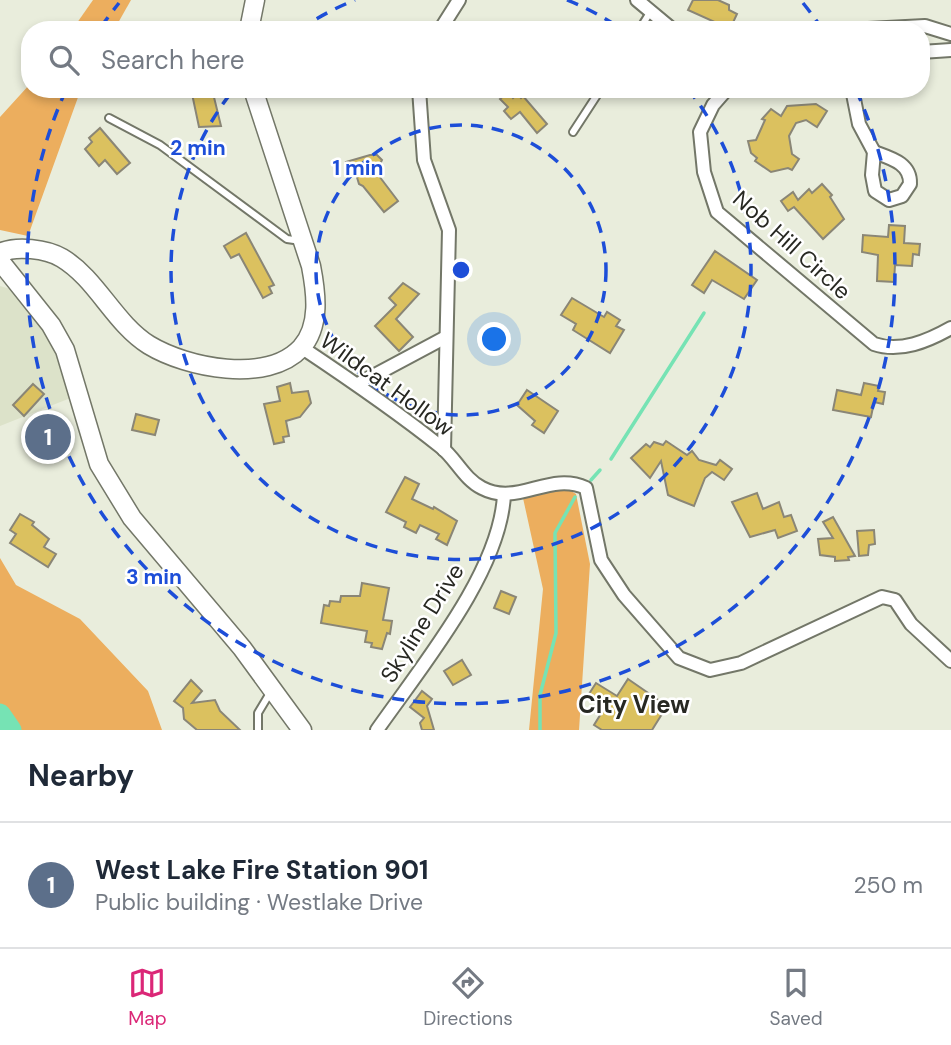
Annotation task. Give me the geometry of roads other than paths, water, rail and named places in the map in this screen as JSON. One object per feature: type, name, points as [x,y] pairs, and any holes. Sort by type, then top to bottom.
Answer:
[{"type":"street","points":[[251,21],[255,0]]},
{"type":"street","points":[[446,21],[459,0]]},
{"type":"street","points":[[637,0],[663,21]]},
{"type":"street","points":[[930,28],[951,34]]},
{"type":"street","points":[[930,51],[951,50]]},
{"type":"street","points":[[0,253],[20,250],[51,253],[62,258],[147,344],[195,364],[214,368],[261,366],[282,361],[301,347],[313,327],[316,293],[303,241],[256,98]]},
{"type":"street","points":[[420,98],[424,123],[424,160],[449,230],[444,450]]},
{"type":"street","name":"Nob Hill Circle","points":[[719,98],[700,132],[704,172],[717,212],[874,344],[888,349],[931,339],[951,328]]},
{"type":"street","points":[[854,98],[859,124],[874,152]]},
{"type":"street","points":[[0,261],[9,279],[65,350],[99,464],[125,507],[243,648],[302,730]]},
{"type":"street","points":[[358,384],[446,337]]},
{"type":"street","name":"Wildcat Hollow","points":[[301,347],[358,384],[444,450],[461,470],[482,488],[504,494]]},
{"type":"street","points":[[504,494],[569,480],[586,488],[601,560],[624,595],[679,658],[710,670],[741,663],[882,597],[895,600],[911,624],[951,660]]},
{"type":"street","name":"Skyline Drive","points":[[377,730],[461,609],[503,517],[504,494]]},
{"type":"lane","points":[[645,21],[651,11]]},
{"type":"lane","points":[[573,132],[595,98]]},
{"type":"lane","points":[[109,118],[160,145],[287,239],[303,241]]},
{"type":"lane","points":[[258,730],[258,713],[273,690]]},
{"type":"waterway","points":[[611,459],[704,313]]},
{"type":"waterway","points":[[591,480],[600,470]]},
{"type":"waterway","points":[[540,730],[540,695],[556,633],[555,533],[575,497]]},
{"type":"waterway","points":[[0,714],[11,730]]},
{"type":"place","name":"West Lake Fire Station 901","points":[[48,437]]},
{"type":"district","name":"City View","points":[[634,704]]}]
